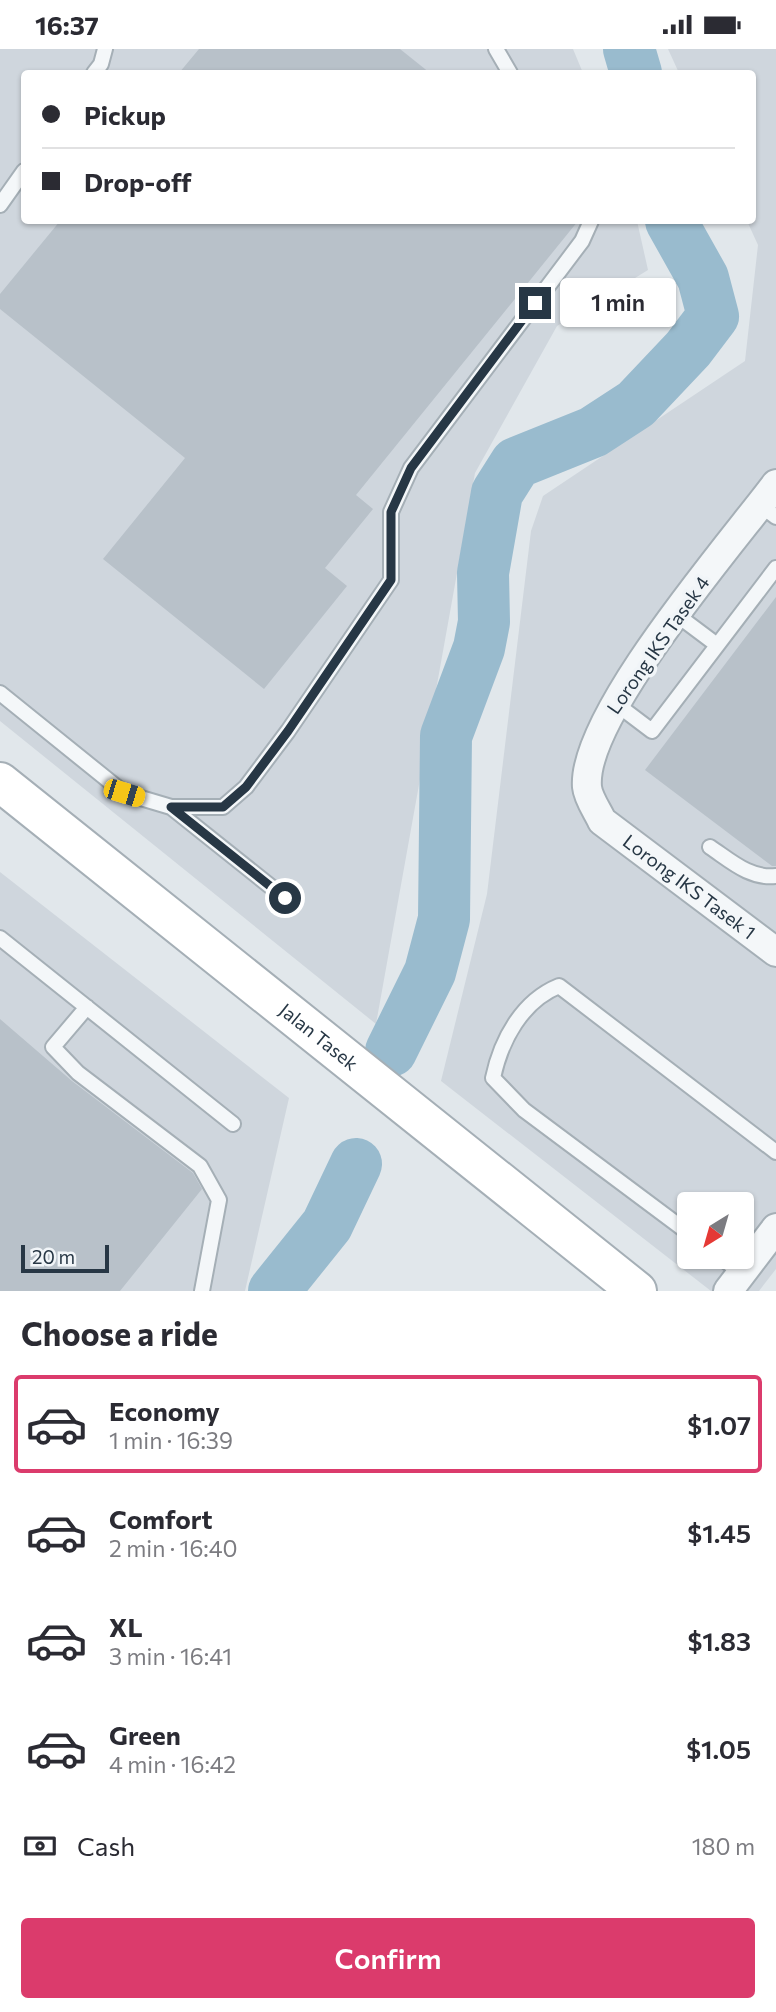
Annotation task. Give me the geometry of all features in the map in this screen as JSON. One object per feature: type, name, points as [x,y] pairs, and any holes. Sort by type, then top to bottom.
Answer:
[{"type":"main road","name":"Jalan Tasek","points":[[7,793],[637,1291]]},
{"type":"street","name":"Lorong IKS Tasek 4","points":[[602,821],[587,789],[592,748],[615,703],[677,615],[771,502]]},
{"type":"street","name":"Lorong IKS Tasek 1","points":[[602,821],[776,951]]},
{"type":"street","points":[[730,1273],[776,1228]]},
{"type":"lane","points":[[96,70],[105,49]]},
{"type":"lane","points":[[496,49],[508,70]]},
{"type":"lane","points":[[0,205],[21,175]]},
{"type":"lane","points":[[0,694],[124,793],[171,807],[223,807],[246,787],[288,731],[391,580],[391,512],[411,468],[582,241],[590,224]]},
{"type":"lane","points":[[615,703],[652,731],[776,568]]},
{"type":"lane","points":[[677,615],[717,645]]},
{"type":"lane","points":[[171,807],[285,898]]},
{"type":"lane","points":[[710,847],[751,873],[762,877],[776,876]]},
{"type":"lane","points":[[0,938],[233,1124]]},
{"type":"lane","points":[[677,1224],[524,1110],[494,1078],[504,1044],[522,1014],[542,993],[559,986],[776,1152]]},
{"type":"lane","points":[[87,1007],[53,1047],[78,1073],[200,1166],[219,1200],[202,1291]]},
{"type":"shaded area","points":[[0,49],[573,49],[582,70],[21,70],[21,224],[638,224],[648,270],[557,326],[475,473],[376,1024],[0,721]]},
{"type":"shaded area","points":[[668,49],[776,49],[776,1269],[759,1291],[711,1291],[683,1269],[754,1269],[754,1192],[677,1192],[677,1265],[441,1081],[487,894],[531,531],[543,496],[745,361],[758,245],[748,224],[756,224],[756,70],[678,70]]},
{"type":"shaded area","points":[[0,872],[289,1098],[245,1291],[0,1291]]},
{"type":"building","points":[[199,49],[400,49],[426,70],[182,70]]},
{"type":"building","points":[[58,224],[576,224],[356,495],[373,509],[325,568],[347,586],[264,689],[103,559],[185,458],[0,309],[0,294]]},
{"type":"building","points":[[776,597],[776,866],[772,866],[645,770]]},
{"type":"building","points":[[0,1019],[72,1081],[193,1173],[202,1189],[120,1291],[0,1291]]},
{"type":"waterway","points":[[629,49],[635,70]]},
{"type":"waterway","points":[[391,1051],[430,972],[444,919],[446,736],[479,648],[484,622],[483,573],[497,493],[516,463],[593,432],[636,404],[688,349],[713,316],[703,278],[673,224]]},
{"type":"waterway","points":[[274,1291],[327,1225],[356,1164]]},
{"type":"route","points":[[285,898],[171,807],[223,807],[246,787],[288,731],[391,580],[391,512],[411,468],[535,303]]}]
